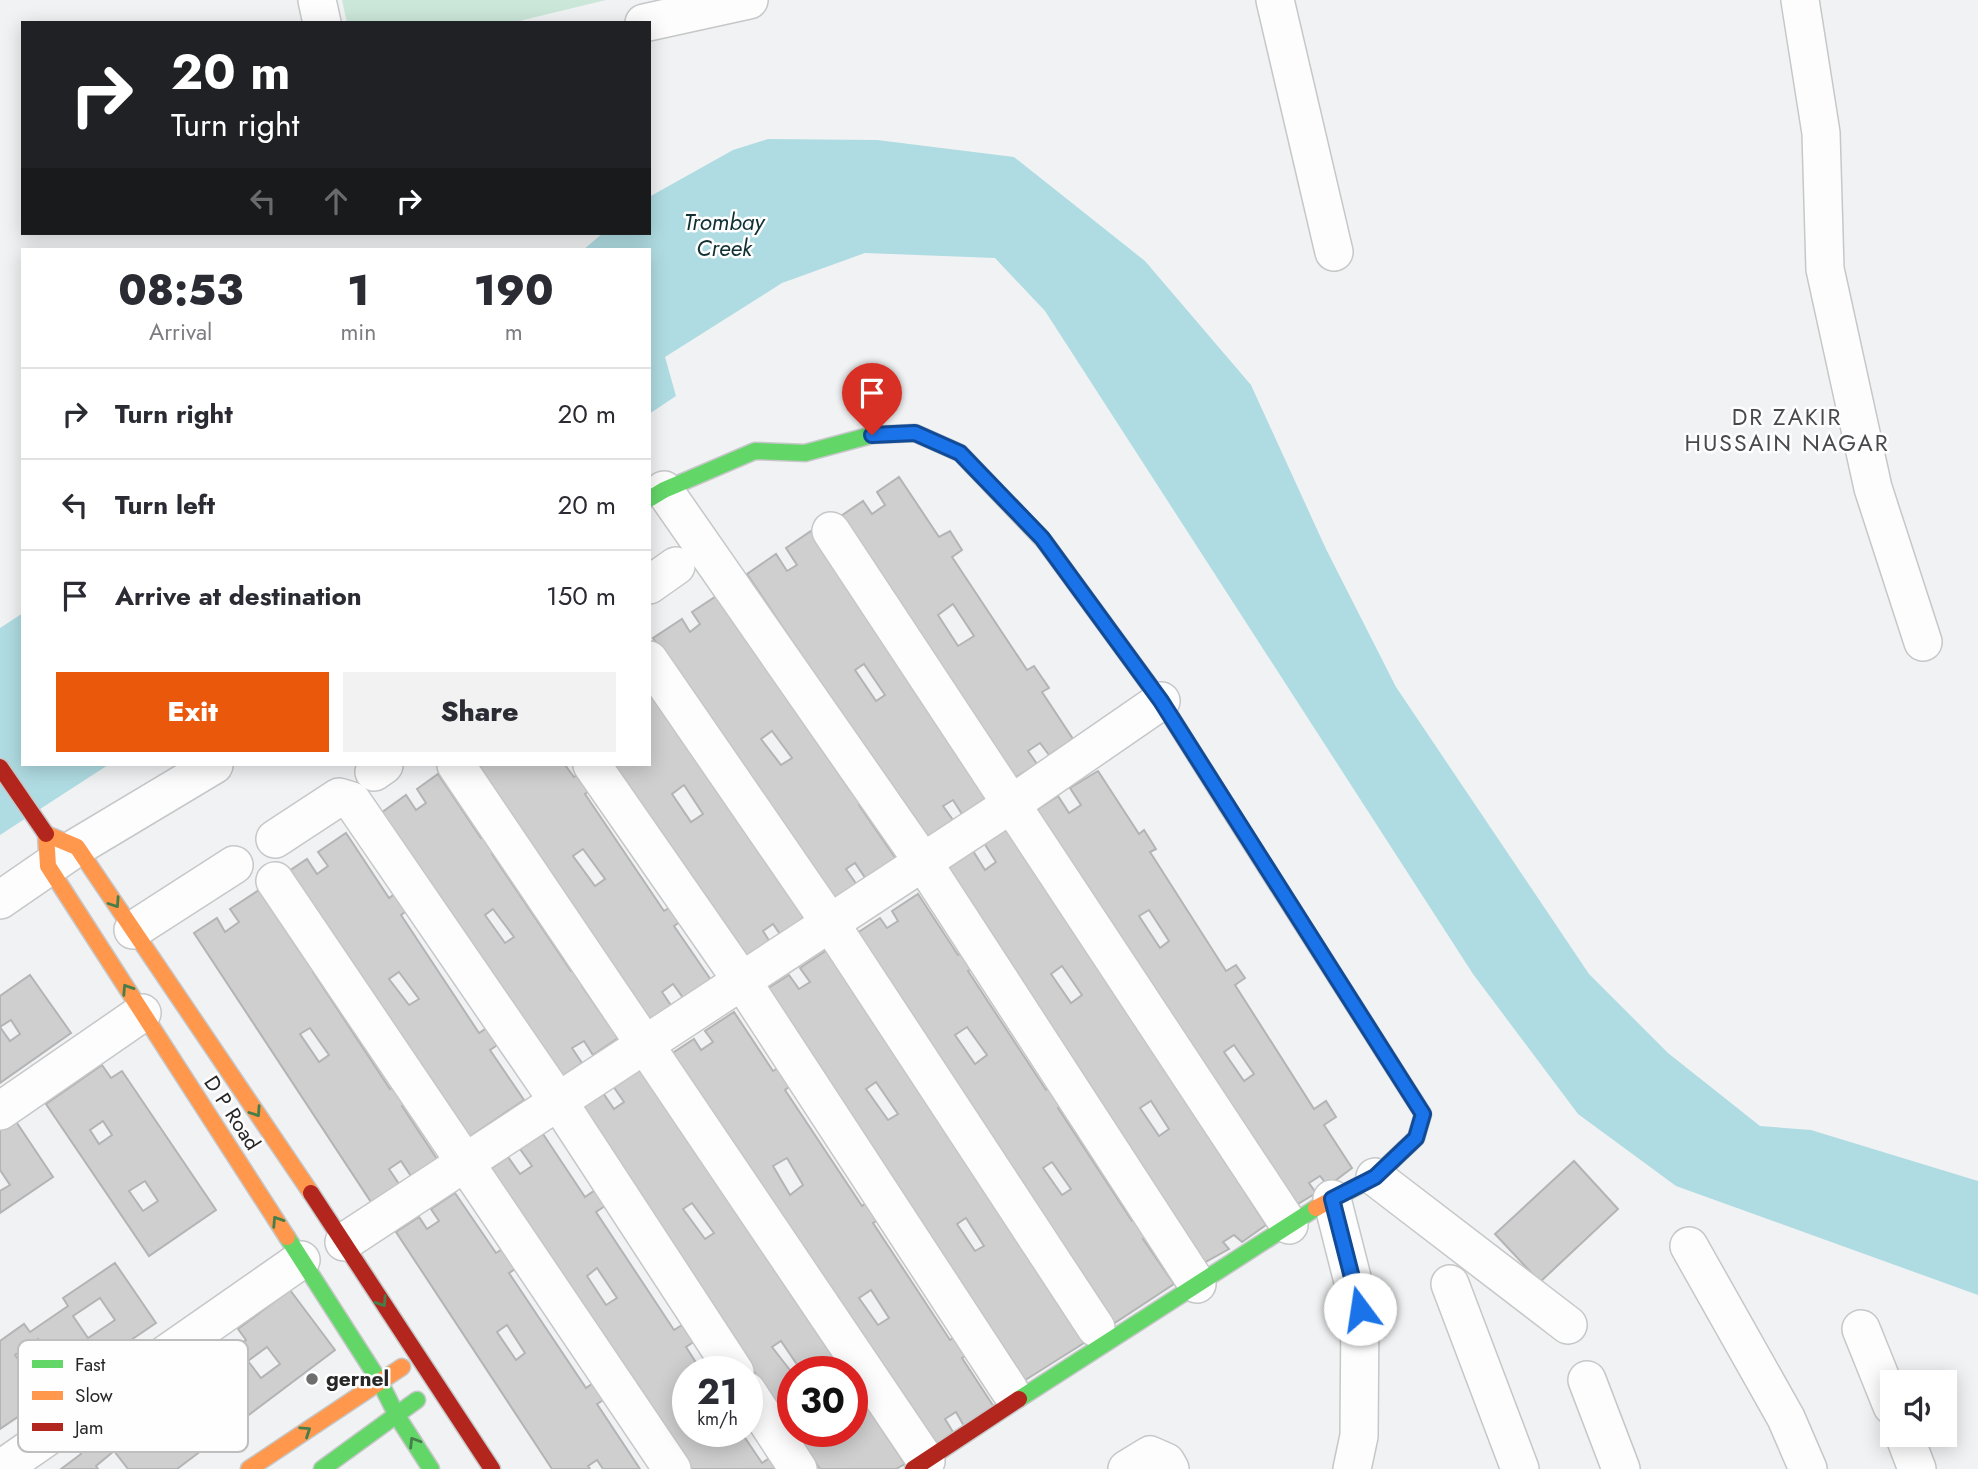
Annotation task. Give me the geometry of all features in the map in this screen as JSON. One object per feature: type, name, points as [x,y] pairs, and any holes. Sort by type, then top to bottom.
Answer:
[{"type":"street","points":[[317,0],[322,21]]},
{"type":"street","points":[[651,21],[750,0]]},
{"type":"street","points":[[1275,0],[1334,252]]},
{"type":"street","points":[[1800,0],[1821,133],[1825,269],[1872,488],[1923,642]]},
{"type":"street","points":[[457,766],[645,1044],[920,1465],[1082,1357],[1197,1284],[1289,1225],[1375,1177],[1416,1138],[1423,1114],[1161,701],[1042,538],[960,453],[915,433],[872,435],[805,453],[755,451],[657,494],[922,862],[1197,1284]]},
{"type":"street","points":[[831,531],[1289,1225]]},
{"type":"street","points":[[651,663],[830,923],[1096,1328]]},
{"type":"street","points":[[344,1242],[1013,803],[1161,701]]},
{"type":"street","name":"D P Road","points":[[0,766],[52,842],[142,1013],[380,1382],[397,1416],[430,1469]]},
{"type":"street","points":[[0,900],[52,842],[212,766]]},
{"type":"street","points":[[593,766],[742,981],[1010,1391]]},
{"type":"street","points":[[275,839],[339,797],[352,800],[558,1101],[725,1356]]},
{"type":"street","points":[[52,842],[133,930],[344,1242],[492,1469]]},
{"type":"street","points":[[133,930],[234,865]]},
{"type":"street","points":[[275,881],[672,1469]]},
{"type":"street","points":[[0,1111],[142,1013]]},
{"type":"street","points":[[1375,1177],[1568,1325]]},
{"type":"street","points":[[1332,1199],[1360,1309],[1359,1436],[1352,1469]]},
{"type":"street","points":[[1689,1246],[1786,1418],[1808,1469]]},
{"type":"street","points":[[186,1340],[301,1260]]},
{"type":"street","points":[[1450,1284],[1520,1469]]},
{"type":"street","points":[[1861,1329],[1880,1376]]},
{"type":"street","points":[[249,1469],[418,1357]]},
{"type":"street","points":[[1587,1380],[1621,1469]]},
{"type":"street","points":[[322,1469],[436,1385]]},
{"type":"street","points":[[763,1415],[798,1469]]},
{"type":"street","points":[[1908,1447],[1917,1469]]},
{"type":"street","points":[[1,1469],[25,1452]]},
{"type":"street","points":[[1127,1469],[1150,1455],[1166,1462],[1170,1469]]},
{"type":"green space","points":[[342,0],[606,0],[519,21],[347,21]]},
{"type":"water","name":"Trombay Creek","points":[[768,139],[877,140],[1014,157],[1145,261],[1251,385],[1326,549],[1396,687],[1589,974],[1668,1053],[1760,1126],[1811,1130],[1978,1181],[1978,1295],[1676,1186],[1578,1114],[1473,974],[1045,311],[995,258],[865,253],[782,283],[665,357],[676,396],[651,413],[651,248],[585,248],[601,235],[651,235],[651,196],[733,150]]},
{"type":"water","points":[[21,614],[21,766],[106,766],[0,835],[0,628]]},
{"type":"building","points":[[899,477],[939,537],[950,531],[962,550],[952,557],[1027,670],[1034,666],[1049,688],[1042,692],[1073,739],[1049,755],[1040,743],[1028,751],[1037,764],[1013,779],[838,518],[863,501],[872,514],[885,505],[877,492]],"holes":[[[953,604],[974,636],[958,646],[938,615]]]},
{"type":"building","points":[[811,531],[989,796],[962,814],[953,800],[943,806],[953,820],[925,839],[747,574],[776,554],[787,571],[797,565],[786,548]],"holes":[[[864,664],[885,695],[876,701],[855,670]]]},
{"type":"building","points":[[718,595],[849,789],[858,782],[869,799],[859,805],[896,859],[866,879],[855,863],[846,869],[857,885],[830,903],[653,638],[682,619],[690,632],[700,624],[692,612]],"holes":[[[772,731],[792,758],[781,765],[761,739]]]},
{"type":"building","points":[[651,689],[806,920],[782,937],[773,924],[763,931],[770,942],[743,961],[613,766],[651,766]],"holes":[[[684,785],[703,814],[691,822],[672,794]]]},
{"type":"building","points":[[476,766],[566,766],[574,777],[584,771],[595,787],[585,794],[664,911],[675,904],[684,919],[674,926],[711,980],[684,999],[673,984],[662,992],[672,1007],[648,1022]],"holes":[[[583,849],[605,879],[595,886],[573,856]]]},
{"type":"building","points":[[1098,771],[1139,834],[1144,830],[1156,849],[1150,852],[1226,971],[1236,965],[1245,978],[1235,985],[1314,1109],[1326,1101],[1336,1117],[1324,1125],[1352,1168],[1328,1186],[1320,1176],[1309,1183],[1316,1193],[1290,1209],[1032,813],[1058,796],[1069,813],[1081,805],[1070,788]],"holes":[[[1149,910],[1169,941],[1160,948],[1139,916]],[[1234,1045],[1254,1074],[1244,1081],[1224,1052]]]},
{"type":"building","points":[[438,774],[481,838],[497,827],[508,843],[492,854],[571,971],[586,962],[597,977],[582,986],[618,1038],[593,1055],[584,1041],[572,1048],[582,1063],[561,1077],[381,813],[406,795],[416,810],[426,803],[417,789]],"holes":[[[493,909],[514,937],[505,943],[485,915]]]},
{"type":"building","points":[[1009,827],[1227,1165],[1240,1156],[1252,1175],[1239,1183],[1266,1225],[1242,1242],[1234,1235],[1223,1242],[1229,1249],[1202,1264],[945,869],[973,851],[985,870],[996,862],[984,843]],"holes":[[[1062,966],[1082,995],[1071,1003],[1051,974]],[[1151,1101],[1169,1129],[1159,1136],[1140,1108]]]},
{"type":"building","points":[[346,833],[389,898],[403,888],[415,905],[401,915],[479,1033],[494,1023],[505,1040],[490,1050],[524,1100],[462,1142],[283,875],[307,859],[317,874],[328,866],[318,852]],"holes":[[[399,972],[419,999],[409,1005],[389,979]]]},
{"type":"building","points":[[259,890],[302,955],[315,946],[326,963],[313,972],[390,1089],[403,1080],[415,1098],[402,1106],[437,1159],[411,1176],[401,1161],[389,1169],[399,1184],[371,1202],[194,933],[217,918],[225,932],[239,922],[230,909]],"holes":[[[310,1028],[329,1055],[319,1062],[300,1034]]]},
{"type":"building","points":[[918,894],[958,955],[969,948],[980,964],[968,971],[1046,1090],[1057,1083],[1069,1100],[1058,1108],[1132,1221],[1144,1214],[1155,1231],[1143,1239],[1174,1284],[1107,1328],[851,937],[880,918],[887,928],[898,921],[892,911]],"holes":[[[967,1027],[987,1055],[975,1064],[955,1035]],[[1052,1162],[1071,1189],[1062,1195],[1043,1168]]]},
{"type":"building","points":[[827,950],[1084,1343],[1019,1384],[762,992],[789,975],[799,989],[810,982],[800,968]],"holes":[[[876,1082],[898,1114],[888,1120],[866,1089]],[[966,1218],[984,1246],[975,1251],[957,1224]]]},
{"type":"building","points":[[30,975],[71,1033],[0,1083],[0,1027],[0,996]],"holes":[[[11,1020],[20,1034],[10,1041],[0,1027]]]},
{"type":"building","points":[[734,1012],[773,1071],[783,1065],[795,1082],[785,1090],[862,1206],[871,1199],[883,1217],[873,1223],[950,1340],[961,1333],[973,1351],[962,1358],[994,1407],[964,1426],[956,1412],[945,1419],[953,1432],[930,1449],[668,1056],[694,1039],[701,1050],[713,1042],[705,1031]],"holes":[[[787,1158],[803,1185],[790,1195],[773,1166]],[[871,1290],[889,1318],[878,1325],[859,1298]]]},
{"type":"building","points":[[102,1065],[111,1078],[122,1071],[216,1210],[149,1256],[46,1104]],"holes":[[[103,1121],[112,1135],[99,1144],[90,1130]],[[145,1181],[158,1201],[143,1211],[129,1191]]]},
{"type":"building","points":[[640,1068],[832,1356],[791,1356],[781,1341],[772,1347],[779,1356],[777,1405],[763,1385],[763,1356],[744,1356],[578,1111],[603,1093],[614,1109],[624,1102],[613,1086]],"holes":[[[692,1203],[714,1233],[705,1239],[683,1209]]]},
{"type":"building","points":[[15,1120],[53,1177],[0,1213],[0,1191],[10,1185],[0,1170],[0,1130]]},
{"type":"building","points":[[543,1134],[585,1197],[601,1186],[611,1202],[596,1212],[674,1330],[693,1318],[704,1335],[686,1347],[692,1356],[672,1356],[672,1447],[751,1447],[762,1463],[779,1452],[790,1469],[681,1469],[483,1174],[508,1157],[520,1174],[532,1166],[520,1149]],"holes":[[[597,1268],[617,1298],[606,1305],[587,1276]]]},
{"type":"building","points":[[1574,1161],[1618,1209],[1540,1282],[1495,1234]]},
{"type":"building","points":[[455,1193],[496,1253],[513,1242],[526,1262],[509,1273],[586,1388],[599,1379],[610,1396],[597,1404],[640,1469],[603,1469],[597,1460],[588,1466],[590,1469],[552,1469],[396,1232],[419,1217],[427,1229],[439,1221],[431,1209]],"holes":[[[507,1325],[525,1353],[516,1360],[497,1332]]]},
{"type":"building","points":[[115,1263],[156,1323],[131,1340],[18,1340],[18,1353],[15,1355],[18,1359],[18,1417],[0,1429],[0,1341],[24,1324],[30,1332],[68,1306],[63,1298]],"holes":[[[100,1298],[115,1320],[88,1338],[73,1316]]]},
{"type":"building","points":[[290,1290],[335,1350],[248,1416],[246,1340],[238,1329]],"holes":[[[267,1347],[280,1364],[261,1378],[248,1361]]]},
{"type":"building","points":[[872,1390],[882,1406],[871,1413],[905,1464],[896,1469],[820,1469],[805,1447],[868,1447],[868,1392]]},
{"type":"building","points":[[80,1452],[113,1452],[96,1466],[98,1469],[61,1469],[81,1454]]},
{"type":"building","points":[[115,1452],[200,1452],[177,1469],[128,1469]]},
{"type":"traffic: fast","points":[[651,498],[755,451],[805,453],[872,435],[915,433],[960,453],[1044,541]]},
{"type":"traffic: fast","points":[[1019,1399],[1316,1208]]},
{"type":"traffic: fast","points":[[287,1237],[380,1382],[397,1416],[431,1469]]},
{"type":"traffic: fast","points":[[322,1469],[417,1400]]},
{"type":"traffic: slow","points":[[1227,806],[1423,1114],[1416,1138],[1375,1177],[1316,1208]]},
{"type":"traffic: slow","points":[[46,834],[77,847],[311,1193]]},
{"type":"traffic: slow","points":[[46,834],[48,866],[287,1237]]},
{"type":"traffic: slow","points":[[249,1469],[402,1367]]},
{"type":"traffic: jam","points":[[1044,541],[1161,701],[1227,806]]},
{"type":"traffic: jam","points":[[0,767],[46,834]]},
{"type":"traffic: jam","points":[[311,1193],[492,1469]]},
{"type":"traffic: jam","points":[[913,1469],[1019,1399]]},
{"type":"place","name":"gernel","points":[[312,1379]]},
{"type":"district","name":"DR ZAKIR HUSSAIN NAGAR","points":[[1787,430]]},
{"type":"route","points":[[872,435],[915,433],[960,453],[1042,538],[1161,701],[1423,1114],[1416,1138],[1375,1177],[1332,1199],[1360,1309]]}]
